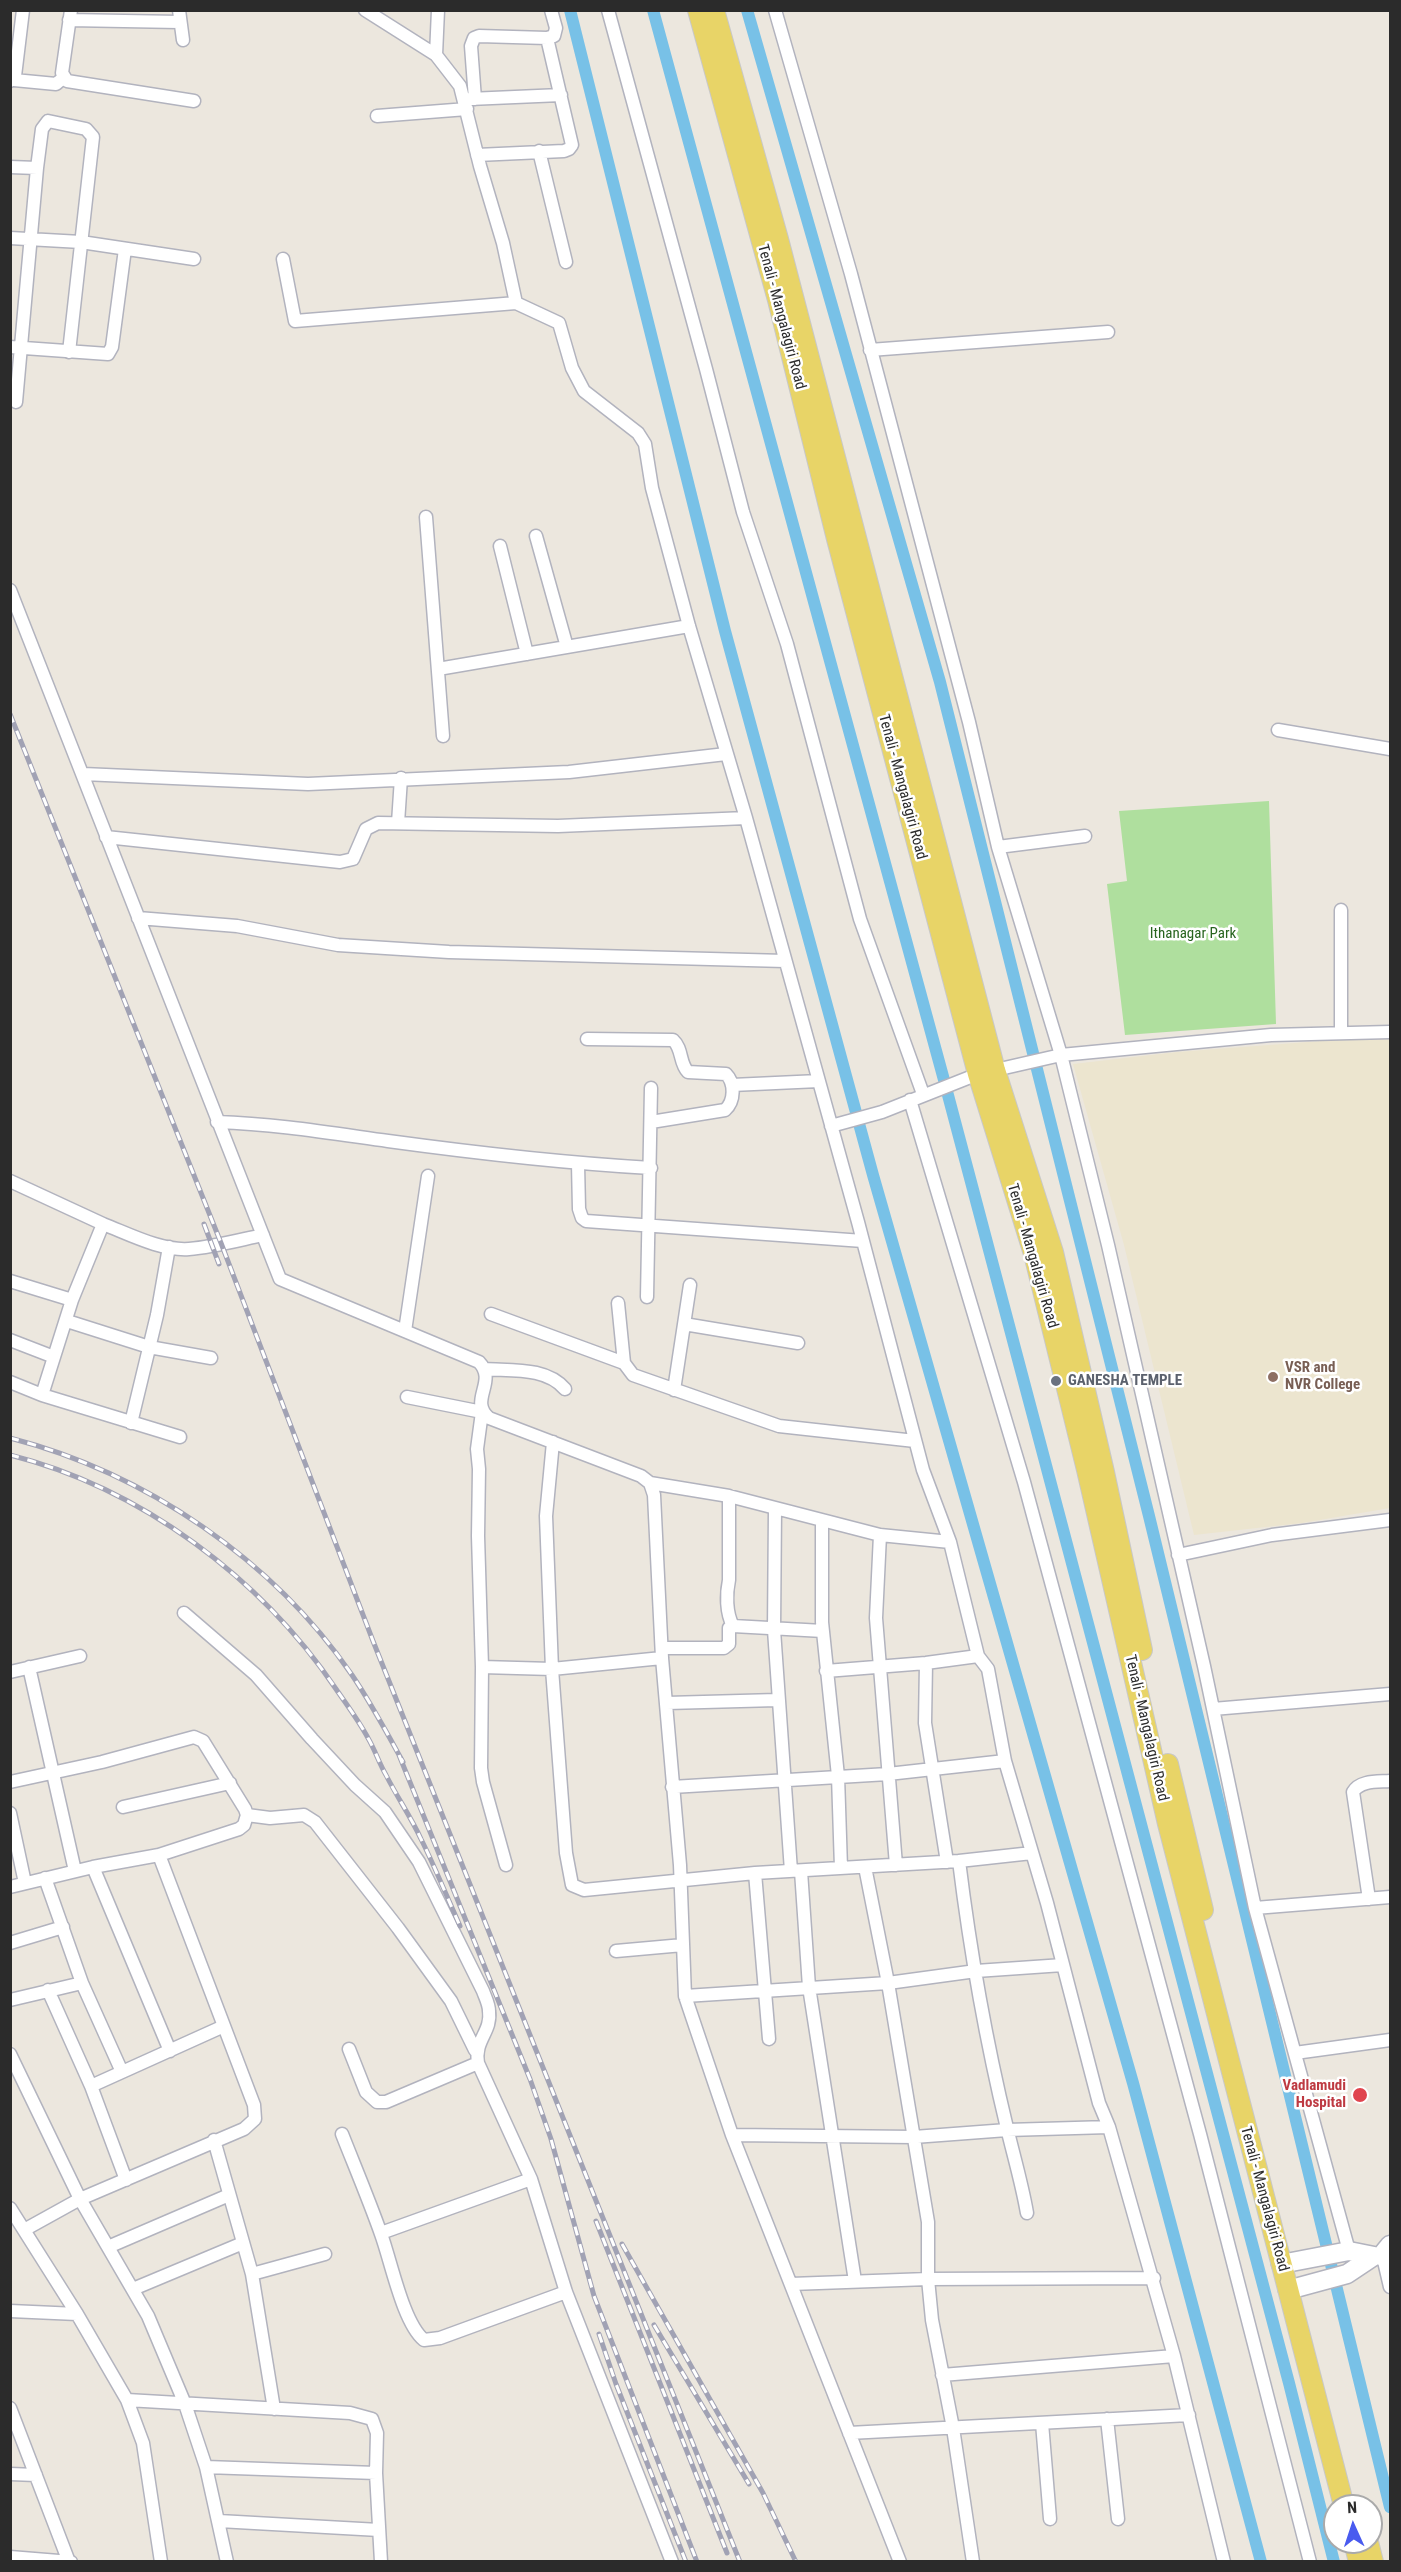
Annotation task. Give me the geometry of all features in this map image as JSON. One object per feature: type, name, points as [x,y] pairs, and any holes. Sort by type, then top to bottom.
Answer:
[{"type":"main road","name":"Tenali - Mangalagiri Road","points":[[698,10],[778,300],[837,539],[986,1073],[1034,1254],[1087,1470],[1168,1824],[1356,2494]]},
{"type":"main road","name":"Tenali - Mangalagiri Road","points":[[714,10],[778,239],[986,1073]]},
{"type":"main road","name":"Tenali - Mangalagiri Road","points":[[1299,2287],[1342,2494]]},
{"type":"street","points":[[22,10],[12,81],[56,84],[63,78],[70,15],[179,16],[183,40]]},
{"type":"street","points":[[364,10],[436,55],[460,86],[469,102]]},
{"type":"street","points":[[436,55],[438,10]]},
{"type":"street","points":[[516,303],[503,243],[477,155],[469,102],[471,46],[474,38],[479,36],[547,38],[556,33],[551,10]]},
{"type":"street","points":[[608,10],[703,357],[742,512],[787,644],[860,919],[923,1094]]},
{"type":"street","points":[[775,10],[851,274],[969,722],[998,847],[1108,1245],[1213,1709],[1255,1908],[1346,2252]]},
{"type":"street","points":[[477,155],[564,151],[572,146],[547,38]]},
{"type":"street","points":[[63,78],[72,83],[194,101]]},
{"type":"street","points":[[377,116],[469,102],[561,95]]},
{"type":"street","points":[[16,402],[16,348],[31,239],[42,129],[48,121],[90,131],[93,145],[69,352]]},
{"type":"street","points":[[539,151],[566,262]]},
{"type":"street","points":[[10,167],[38,168]]},
{"type":"street","points":[[10,238],[81,242],[194,259]]},
{"type":"street","points":[[16,348],[103,355],[110,351],[124,249]]},
{"type":"street","points":[[283,259],[295,321],[516,303],[559,323],[563,329],[572,368],[584,391],[638,434],[645,444],[655,499],[689,626],[746,818],[819,1081],[922,1470],[950,1542],[978,1656],[988,1669],[1005,1761],[1100,2103],[1154,2278],[1224,2562]]},
{"type":"street","points":[[870,350],[1108,332]]},
{"type":"street","points":[[426,517],[442,736]]},
{"type":"street","points":[[536,536],[567,647]]},
{"type":"street","points":[[500,546],[527,654]]},
{"type":"street","points":[[10,590],[280,1279],[479,1362],[485,1369],[486,1380],[480,1402],[482,1412],[477,1449],[480,1469],[478,1536],[482,1667],[482,1775],[506,1865]]},
{"type":"street","points":[[438,669],[689,626]]},
{"type":"street","points":[[1278,730],[1390,749]]},
{"type":"street","points":[[83,774],[297,784],[569,772],[726,754]]},
{"type":"street","points":[[398,823],[401,778]]},
{"type":"street","points":[[106,837],[340,862],[352,859],[370,825],[398,823],[558,826],[746,818]]},
{"type":"street","points":[[998,847],[1085,836]]},
{"type":"street","points":[[1341,910],[1341,1033]]},
{"type":"street","points":[[138,918],[226,924],[338,945],[460,952],[785,961]]},
{"type":"street","points":[[831,1126],[882,1112],[923,1094],[986,1073],[1055,1056],[1271,1035],[1390,1032]]},
{"type":"street","points":[[587,1039],[673,1040],[680,1049],[684,1066],[688,1072],[726,1074],[732,1085],[732,1100],[725,1110],[651,1122]]},
{"type":"street","points":[[732,1085],[819,1081]]},
{"type":"street","points":[[646,1297],[651,1168],[651,1088]]},
{"type":"street","points":[[910,1100],[1024,1482],[1200,2134],[1310,2562]]},
{"type":"street","points":[[217,1122],[270,1124],[578,1164],[651,1168]]},
{"type":"street","points":[[578,1164],[579,1209],[582,1218],[586,1221],[863,1241]]},
{"type":"street","points":[[405,1331],[428,1176]]},
{"type":"street","points":[[10,1181],[104,1224],[169,1247],[187,1249],[263,1235]]},
{"type":"street","points":[[42,1395],[72,1300],[104,1224]]},
{"type":"street","points":[[131,1423],[169,1247]]},
{"type":"street","points":[[10,1281],[72,1300]]},
{"type":"street","points":[[674,1390],[690,1285]]},
{"type":"street","points":[[618,1304],[624,1363],[633,1375],[779,1426],[915,1441]]},
{"type":"street","points":[[491,1314],[624,1363]]},
{"type":"street","points":[[67,1321],[149,1347],[211,1358]]},
{"type":"street","points":[[684,1324],[798,1343]]},
{"type":"street","points":[[10,1340],[54,1357]]},
{"type":"street","points":[[485,1369],[547,1375],[559,1382],[565,1389]]},
{"type":"street","points":[[10,1382],[42,1395],[180,1437]]},
{"type":"street","points":[[407,1397],[482,1412],[489,1419],[641,1476],[650,1483],[729,1496],[880,1535],[950,1542]]},
{"type":"street","points":[[553,1442],[546,1516],[552,1669],[566,1853],[572,1885],[584,1890],[755,1873],[953,1862],[1032,1853]]},
{"type":"street","points":[[650,1483],[654,1495],[662,1653],[680,1881],[685,1996],[732,2135],[900,2562]]},
{"type":"street","points":[[729,1496],[727,1591],[730,1620],[733,1626]]},
{"type":"street","points":[[775,1509],[774,1630],[784,1782],[809,1987],[855,2281]]},
{"type":"street","points":[[822,1520],[823,1631],[838,1776],[841,1868]]},
{"type":"street","points":[[1178,1555],[1272,1534],[1390,1520]]},
{"type":"street","points":[[880,1535],[876,1618],[896,1865]]},
{"type":"street","points":[[184,1613],[256,1675],[355,1785],[385,1812],[419,1862],[483,1991],[490,2011],[487,2029],[476,2056],[386,2102],[377,2102],[366,2092],[349,2049]]},
{"type":"street","points":[[482,1667],[552,1669],[662,1653],[724,1648],[729,1644],[729,1628],[733,1626],[823,1631]]},
{"type":"street","points":[[10,1672],[80,1656]]},
{"type":"street","points":[[826,1671],[926,1663],[978,1656]]},
{"type":"street","points":[[926,1663],[925,1723],[932,1771],[976,1971],[1007,2130],[1021,2175],[1027,2213]]},
{"type":"street","points":[[29,1667],[75,1871]]},
{"type":"street","points":[[1213,1709],[1390,1694]]},
{"type":"street","points":[[667,1703],[777,1700]]},
{"type":"street","points":[[10,1782],[52,1774],[194,1737],[204,1741],[247,1815],[244,1825],[239,1829],[159,1855],[93,1867],[10,1887]]},
{"type":"street","points":[[672,1787],[784,1782],[838,1776],[932,1771],[1005,1761]]},
{"type":"street","points":[[1369,1899],[1353,1792],[1356,1786],[1362,1784],[1390,1781]]},
{"type":"street","points":[[123,1807],[230,1783]]},
{"type":"street","points":[[10,1813],[26,1883]]},
{"type":"street","points":[[247,1815],[270,1818],[304,1815],[315,1822],[398,1928],[451,2001],[531,2179],[566,2292],[672,2562]]},
{"type":"street","points":[[24,2230],[80,2199],[244,2129],[255,2119],[254,2105],[159,1855]]},
{"type":"street","points":[[93,1867],[170,2050]]},
{"type":"street","points":[[865,1867],[888,1983],[928,2222],[928,2279],[973,2562]]},
{"type":"street","points":[[755,1873],[769,2039]]},
{"type":"street","points":[[45,1878],[82,1983],[122,2072]]},
{"type":"street","points":[[1255,1908],[1390,1897]]},
{"type":"street","points":[[10,1943],[63,1927]]},
{"type":"street","points":[[616,1951],[683,1945]]},
{"type":"street","points":[[685,1996],[888,1983],[976,1971],[1063,1965]]},
{"type":"street","points":[[10,2000],[82,1983]]},
{"type":"street","points":[[48,1990],[91,2086],[126,2180]]},
{"type":"street","points":[[91,2086],[224,2026]]},
{"type":"street","points":[[1295,2054],[1390,2040]]},
{"type":"street","points":[[10,2054],[80,2199],[148,2316],[185,2404],[206,2467],[227,2562]]},
{"type":"street","points":[[732,2135],[914,2138],[1007,2130],[1109,2127]]},
{"type":"street","points":[[342,2134],[381,2233],[408,2316],[415,2332],[424,2340],[440,2338],[566,2292]]},
{"type":"street","points":[[214,2140],[252,2274],[274,2409]]},
{"type":"street","points":[[381,2233],[531,2179]]},
{"type":"street","points":[[108,2247],[229,2195]]},
{"type":"street","points":[[10,2208],[77,2314],[127,2400],[143,2443],[161,2562]]},
{"type":"street","points":[[133,2289],[243,2243]]},
{"type":"street","points":[[1292,2262],[1346,2252],[1382,2252]]},
{"type":"street","points":[[1299,2287],[1347,2274],[1382,2252]]},
{"type":"street","points":[[1382,2252],[1390,2287]]},
{"type":"street","points":[[252,2274],[325,2254]]},
{"type":"street","points":[[791,2284],[928,2279],[1154,2278]]},
{"type":"street","points":[[10,2311],[77,2314]]},
{"type":"street","points":[[942,2375],[1174,2356]]},
{"type":"street","points":[[127,2400],[350,2413],[372,2419],[377,2433],[376,2473],[381,2562]]},
{"type":"street","points":[[10,2408],[70,2562],[10,2557]]},
{"type":"street","points":[[849,2433],[1189,2415]]},
{"type":"street","points":[[1107,2419],[1118,2519]]},
{"type":"street","points":[[1042,2423],[1050,2519]]},
{"type":"street","points":[[206,2467],[376,2473]]},
{"type":"street","points":[[10,2474],[36,2475]]},
{"type":"street","points":[[219,2521],[379,2529]]},
{"type":"shaded area","name":"VSR and NVR College","points":[[1347,1039],[1390,1039],[1390,1508],[1302,1523],[1194,1535],[1124,1245],[1073,1064],[1177,1052]]},
{"type":"green space","name":"Ithanagar Park","points":[[1269,801],[1276,1024],[1125,1035],[1107,884],[1127,881],[1119,811]]},
{"type":"waterway","points":[[570,10],[725,631],[873,1175],[1133,2083],[1261,2562]]},
{"type":"waterway","points":[[653,10],[944,1080],[1289,2383],[1334,2562]]},
{"type":"waterway","points":[[747,10],[940,682],[1149,1516],[1390,2507]]},
{"type":"railway","points":[[10,714],[221,1243],[373,1641],[740,2562]]},
{"type":"railway","points":[[204,1224],[219,1264]]},
{"type":"railway","points":[[10,1438],[61,1454],[110,1474],[157,1498],[202,1526],[245,1559],[284,1594],[320,1633],[352,1675],[403,1762]]},
{"type":"railway","points":[[10,1455],[59,1470],[106,1490],[151,1514],[194,1543],[272,1610],[306,1648],[353,1713],[417,1831],[460,1926]]},
{"type":"railway","points":[[399,1755],[530,2079],[551,2139],[594,2296],[697,2562]]},
{"type":"railway","points":[[596,2221],[727,2553]]},
{"type":"railway","points":[[622,2244],[763,2493],[796,2562]]},
{"type":"railway","points":[[654,2325],[749,2484]]},
{"type":"railway","points":[[599,2334],[616,2384],[686,2562]]},
{"type":"place","name":"VSR and NVR College","points":[[1273,1377]]},
{"type":"place","name":"GANESHA TEMPLE","points":[[1056,1381]]},
{"type":"place","name":"Vadlamudi Hospital","points":[[1360,2095]]}]
